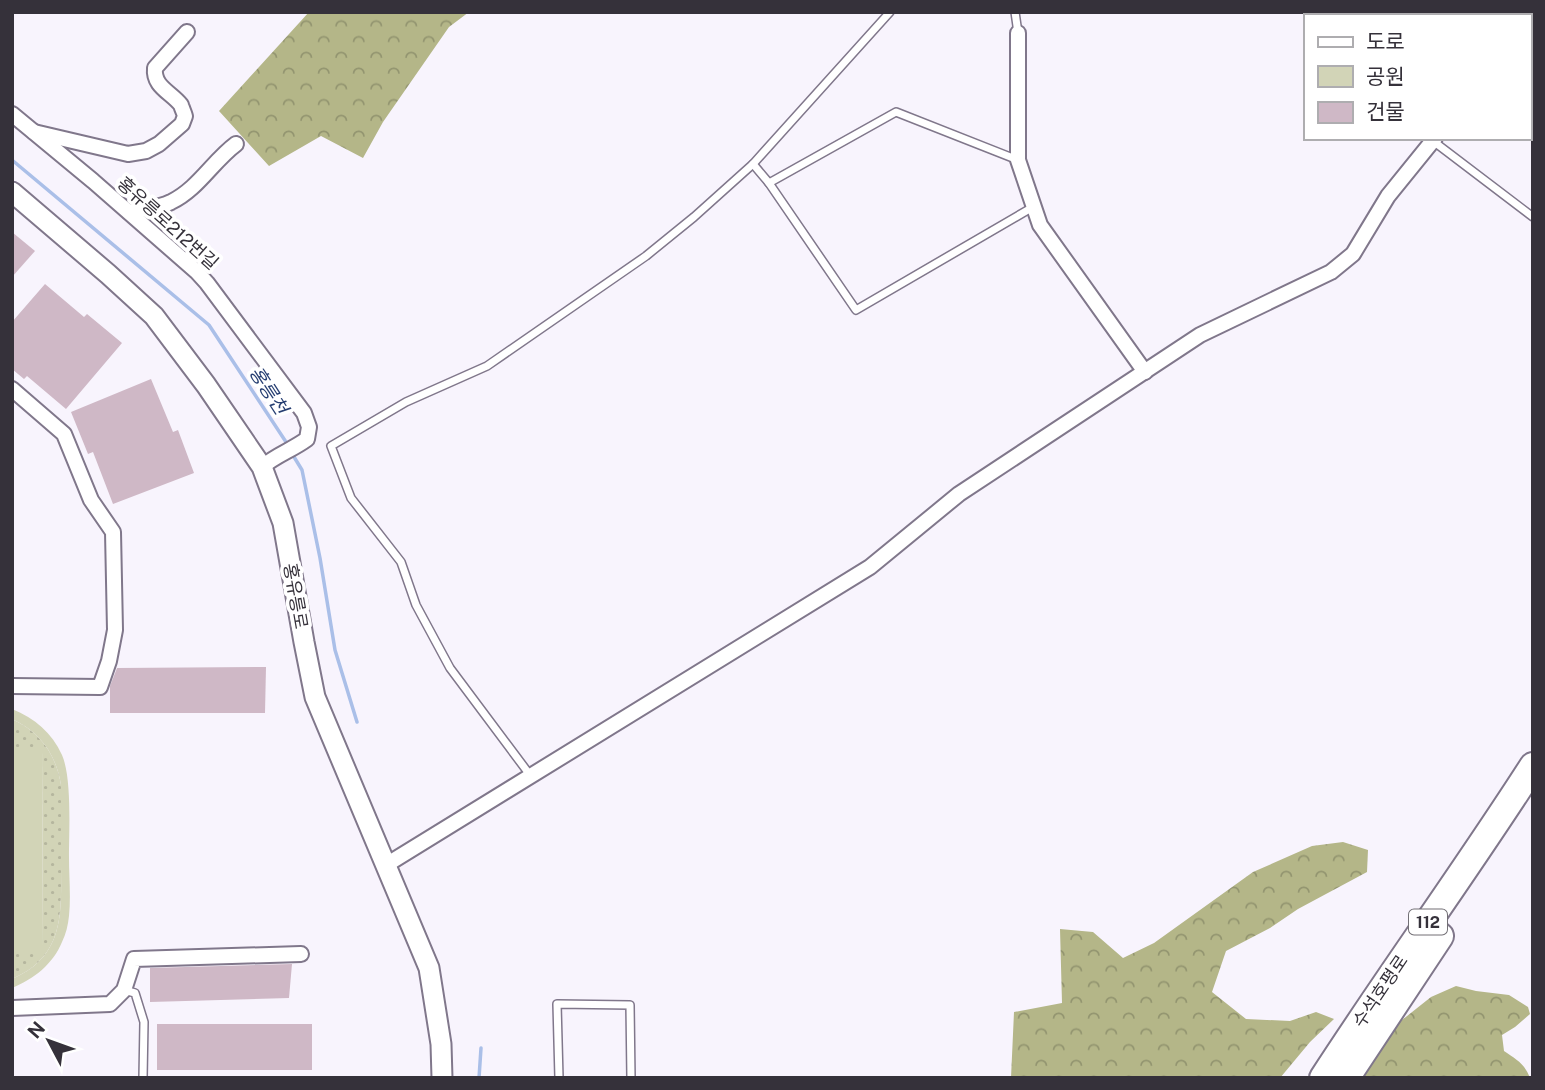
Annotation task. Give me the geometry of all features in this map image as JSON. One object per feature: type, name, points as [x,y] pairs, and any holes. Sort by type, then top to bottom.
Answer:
[{"type":"highway","name":"수석호평로","points":[[1322,1078],[1533,766]]},
{"type":"highway","name":"수석호평로","points":[[1346,1078],[1533,797]]},
{"type":"street","points":[[32,132],[128,154],[146,151],[159,144],[182,124],[185,116],[181,105],[157,83],[155,68],[187,32]]},
{"type":"street","points":[[1018,33],[1018,160],[1040,225],[1145,372]]},
{"type":"street","name":"홍유릉로212번길","points":[[12,114],[177,253],[207,283],[304,413],[308,421],[307,439],[262,467]]},
{"type":"street","points":[[392,862],[870,567],[959,494],[1200,335],[1331,272],[1353,254],[1388,195],[1434,140]]},
{"type":"street","points":[[129,212],[161,206],[190,190],[236,144]]},
{"type":"street","name":"홍유릉로","points":[[12,192],[154,316],[206,385],[262,467],[283,523],[315,697],[392,862],[429,968],[441,1044],[442,1078]]},
{"type":"street","points":[[12,389],[64,434],[91,500],[113,532],[115,630],[100,687],[12,686]]},
{"type":"street","points":[[12,1008],[110,1004],[124,990],[134,959],[300,954]]},
{"type":"lane","points":[[531,776],[450,667],[416,605],[401,562],[351,498],[331,446],[407,402],[487,366],[646,256],[694,218],[753,164],[890,12]]},
{"type":"lane","points":[[1015,12],[1018,33]]},
{"type":"lane","points":[[769,183],[896,112],[1018,160]]},
{"type":"lane","points":[[1434,140],[1533,217]]},
{"type":"lane","points":[[753,164],[769,183],[856,310],[1034,207]]},
{"type":"lane","points":[[124,990],[135,993],[144,1022],[144,1078]]},
{"type":"lane","points":[[559,1078],[557,1004],[631,1004],[631,1078]]},
{"type":"green space","points":[[309,12],[469,12],[449,27],[383,122],[363,158],[321,136],[269,166],[219,111]]},
{"type":"green space","points":[[12,709],[28,717],[48,733],[58,747],[65,765],[69,804],[70,909],[65,936],[53,957],[42,970],[12,988],[12,979],[30,969],[42,958],[57,930],[61,898],[61,785],[51,754],[31,730],[12,719]]},
{"type":"green space","points":[[12,719],[31,730],[45,745],[59,774],[61,898],[57,930],[51,945],[30,969],[12,979],[12,950],[42,949],[43,749],[12,748]]},
{"type":"green space","points":[[12,748],[43,748],[42,950],[12,950]]},
{"type":"green space","points":[[1343,842],[1368,850],[1367,872],[1226,951],[1212,992],[1246,1019],[1290,1021],[1316,1012],[1334,1019],[1310,1042],[1280,1078],[1011,1078],[1014,1012],[1062,1003],[1060,929],[1093,932],[1123,958],[1154,943],[1253,872],[1312,846]]},
{"type":"green space","points":[[1456,986],[1509,995],[1528,1007],[1530,1014],[1502,1035],[1504,1051],[1523,1065],[1530,1078],[1361,1078],[1397,1024],[1431,997]]},
{"type":"building","points":[[12,232],[35,251],[12,277]]},
{"type":"building","points":[[45,284],[84,317],[87,314],[122,343],[66,409],[27,376],[24,379],[12,369],[12,322]]},
{"type":"building","points":[[151,379],[173,432],[178,430],[194,473],[113,504],[93,452],[88,454],[71,412]]},
{"type":"building","points":[[266,667],[265,713],[110,713],[110,686],[117,668]]},
{"type":"building","points":[[292,964],[289,998],[150,1002],[150,968]]},
{"type":"building","points":[[157,1024],[312,1024],[312,1070],[157,1070]]},
{"type":"waterway","name":"홍릉천","points":[[12,160],[209,325],[288,445]]},
{"type":"waterway","name":"홍릉천","points":[[291,452],[302,470],[335,650],[357,722]]},
{"type":"waterway","name":"홍릉천","points":[[479,1078],[481,1048]]}]
